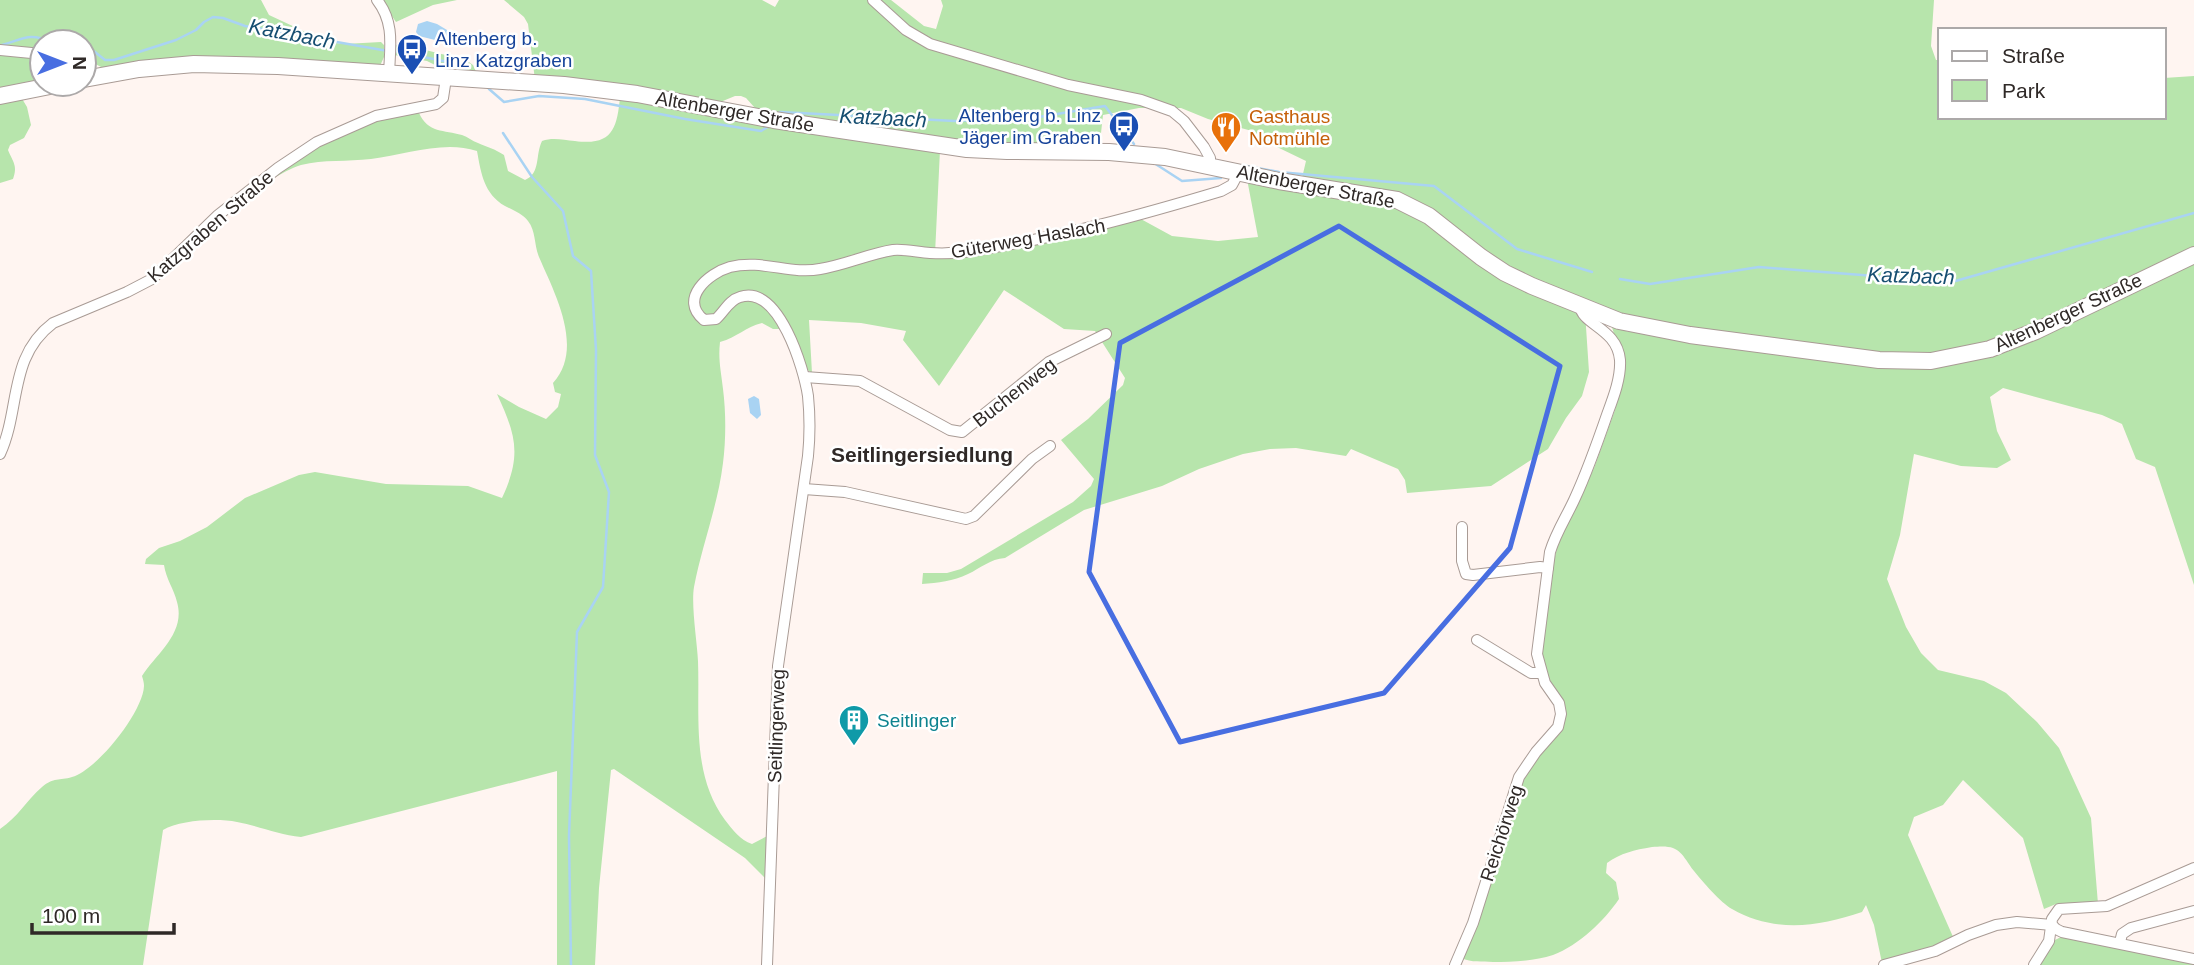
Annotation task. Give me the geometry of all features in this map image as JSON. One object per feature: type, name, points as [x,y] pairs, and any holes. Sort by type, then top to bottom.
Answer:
[{"type":"street","points":[[377,0],[391,27],[390,60]]},
{"type":"street","points":[[873,0],[906,30],[930,44],[1068,85],[1164,107],[1184,121],[1208,153],[1210,165]]},
{"type":"street","points":[[1,50],[28,53]]},
{"type":"street","name":"Altenberger Straße","points":[[98,76],[194,64],[278,66],[390,60],[446,78],[591,87],[670,99],[774,120],[967,149],[1124,153],[1210,165],[1404,203],[1429,216],[1506,273],[1580,306],[1632,324],[1690,335],[1879,360],[1931,360],[1968,355],[2013,341],[2194,255]]},
{"type":"street","name":"Katzgraben Straße","points":[[0,454],[7,438],[21,365],[43,330],[53,323],[120,296],[152,279],[217,216],[278,168],[317,142],[376,116],[436,104],[443,98],[446,78]]},
{"type":"street","points":[[0,96],[28,90]]},
{"type":"street","name":"Güterweg Haslach","points":[[804,489],[810,424],[805,377],[790,338],[780,320],[764,302],[755,297],[741,296],[734,299],[716,319],[704,320],[695,302],[705,279],[721,270],[744,264],[769,264],[813,270],[890,251],[960,253],[1081,230],[1221,191],[1232,185],[1239,172]]},
{"type":"street","name":"Reichörweg","points":[[1455,965],[1473,923],[1519,777],[1558,727],[1561,714],[1559,703],[1541,673],[1537,643],[1548,568],[1554,537],[1590,463],[1620,372],[1617,346],[1607,333],[1582,314],[1580,306]]},
{"type":"street","name":"Buchenweg","points":[[805,377],[860,381],[950,430],[962,432],[1049,362],[1106,334]]},
{"type":"street","points":[[804,489],[845,492],[966,519],[974,516],[1032,459],[1050,446]]},
{"type":"street","name":"Seitlingerweg","points":[[767,965],[778,666],[804,489]]},
{"type":"street","points":[[1462,527],[1462,561],[1466,574],[1548,568]]},
{"type":"street","points":[[1477,640],[1531,673],[1541,673]]},
{"type":"street","points":[[2034,965],[2049,941],[2054,914],[2059,909],[2107,906],[2194,868]]},
{"type":"street","points":[[2120,942],[2122,934],[2131,928],[2194,911]]},
{"type":"street","points":[[1884,965],[1935,951],[1996,925],[2017,922],[2052,925],[2063,932],[2194,959]]},
{"type":"highlighted area","points":[[1339,226],[1560,366],[1510,548],[1384,693],[1180,742],[1089,572],[1120,343]]},
{"type":"green space","points":[[0,0],[261,0],[269,15],[327,42],[381,42],[384,45],[384,57],[379,68],[103,68],[98,65],[98,28],[28,28],[28,50],[0,46]]},
{"type":"green space","points":[[381,0],[457,0],[433,5],[396,22]]},
{"type":"green space","points":[[504,0],[762,0],[775,7],[779,0],[891,0],[924,26],[936,29],[943,6],[941,0],[1934,0],[1931,46],[1938,60],[1938,119],[2166,119],[2166,78],[2194,76],[2194,248],[1982,348],[1903,358],[1639,321],[1562,295],[1497,260],[1431,211],[1302,178],[1306,161],[1252,131],[1208,119],[1181,108],[1139,108],[1103,115],[1100,142],[1071,147],[982,146],[773,115],[755,108],[741,96],[718,103],[535,80],[528,24],[524,17]]},
{"type":"green space","points":[[401,44],[466,60],[473,65],[477,74],[447,71],[427,61],[394,55],[394,46]]},
{"type":"green space","points":[[0,53],[28,56],[28,86],[0,91]]},
{"type":"green space","points":[[21,97],[27,107],[31,125],[24,138],[10,145],[8,150],[15,167],[13,179],[0,183],[0,101]]},
{"type":"green space","points":[[620,97],[940,150],[935,254],[1139,218],[1172,236],[1218,241],[1258,237],[1247,179],[1397,206],[1585,312],[1589,372],[1582,396],[1548,449],[1491,486],[1407,493],[1405,480],[1398,469],[1351,449],[1346,456],[1296,448],[1270,449],[1243,454],[1199,469],[1162,486],[1084,510],[1005,558],[957,578],[922,584],[923,573],[947,573],[961,569],[1073,502],[1091,486],[1094,479],[1061,440],[1088,419],[1123,385],[1125,378],[1095,331],[1064,329],[1004,290],[939,386],[903,340],[906,331],[861,323],[809,320],[812,373],[806,369],[780,329],[773,329],[762,323],[756,325],[720,342],[725,417],[724,454],[721,479],[694,587],[693,603],[698,661],[698,723],[702,764],[707,783],[725,820],[740,837],[752,844],[769,835],[768,881],[745,858],[614,769],[611,770],[599,888],[595,965],[557,965],[557,771],[301,837],[229,821],[199,821],[170,827],[163,830],[143,965],[0,965],[0,829],[46,784],[82,772],[106,752],[136,710],[144,686],[142,676],[174,633],[179,613],[164,565],[145,564],[146,559],[159,548],[207,527],[245,498],[299,475],[315,472],[386,484],[468,486],[502,498],[512,469],[514,445],[509,422],[497,394],[546,419],[558,407],[561,394],[555,392],[553,383],[562,369],[566,353],[564,320],[539,257],[531,225],[518,212],[492,195],[482,175],[477,151],[451,147],[371,159],[310,163],[297,166],[272,179],[304,154],[373,121],[419,113],[432,127],[462,135],[504,155],[508,171],[525,180],[536,168],[542,141],[554,139],[587,142],[605,138],[617,118]]},
{"type":"green space","points":[[2194,260],[2194,585],[2155,467],[2136,459],[2122,424],[2102,415],[2003,388],[1990,397],[1997,431],[2011,460],[1997,468],[1961,466],[1914,454],[1900,535],[1887,579],[1906,627],[1921,653],[1938,670],[1984,681],[2006,693],[2037,722],[2059,748],[2091,818],[2098,904],[2056,904],[2044,909],[2023,838],[1963,780],[1943,805],[1914,817],[1908,835],[1954,939],[1882,963],[1874,925],[1866,905],[1862,912],[1813,924],[1764,922],[1732,909],[1707,886],[1682,854],[1674,848],[1661,846],[1628,852],[1607,863],[1606,873],[1616,882],[1619,899],[1590,932],[1563,951],[1531,960],[1477,962],[1461,958],[1523,777],[1564,717],[1544,674],[1541,657],[1553,564],[1561,533],[1594,468],[1620,389],[1617,343],[1609,318],[1629,332],[1927,366]]},
{"type":"green space","points":[[2065,935],[2194,962],[2194,965],[2037,965],[2053,941]]},
{"type":"water","points":[[427,21],[447,30],[447,37],[443,42],[419,36],[416,32],[418,24]]},
{"type":"water","points":[[754,396],[759,399],[761,415],[757,419],[750,413],[748,399]]},
{"type":"waterway","name":"Katzbach","points":[[98,54],[105,60],[114,60],[176,40],[213,17],[245,26],[388,51]]},
{"type":"waterway","name":"Katzbach","points":[[2,45],[28,38]]},
{"type":"waterway","name":"Katzbach","points":[[394,51],[458,64],[468,72]]},
{"type":"waterway","name":"Katzbach","points":[[489,89],[504,102],[539,96],[585,99],[761,131],[771,125]]},
{"type":"waterway","name":"Katzbach","points":[[780,112],[955,121],[1039,117],[1105,106],[1134,144]]},
{"type":"waterway","points":[[503,133],[532,177],[563,211],[573,256],[591,271],[596,350],[595,455],[609,492],[603,587],[577,632],[569,836],[571,965]]},
{"type":"waterway","name":"Katzbach","points":[[1154,163],[1182,181],[1221,178]]},
{"type":"waterway","name":"Katzbach","points":[[1247,166],[1279,172],[1434,186],[1517,249],[1592,272]]},
{"type":"waterway","name":"Katzbach","points":[[1620,279],[1650,284],[1759,267],[1952,282],[2194,213]]},
{"type":"place","name":"Altenberg b. Linz Katzgraben","points":[[412,76]]},
{"type":"place","name":"Altenberg b. Linz Jäger im Graben","points":[[1124,153]]},
{"type":"place","name":"Gasthaus Notmühle","points":[[1226,154]]},
{"type":"place","name":"Seitlinger","points":[[854,747]]},
{"type":"district","name":"Seitlingersiedlung","points":[[922,455]]}]
